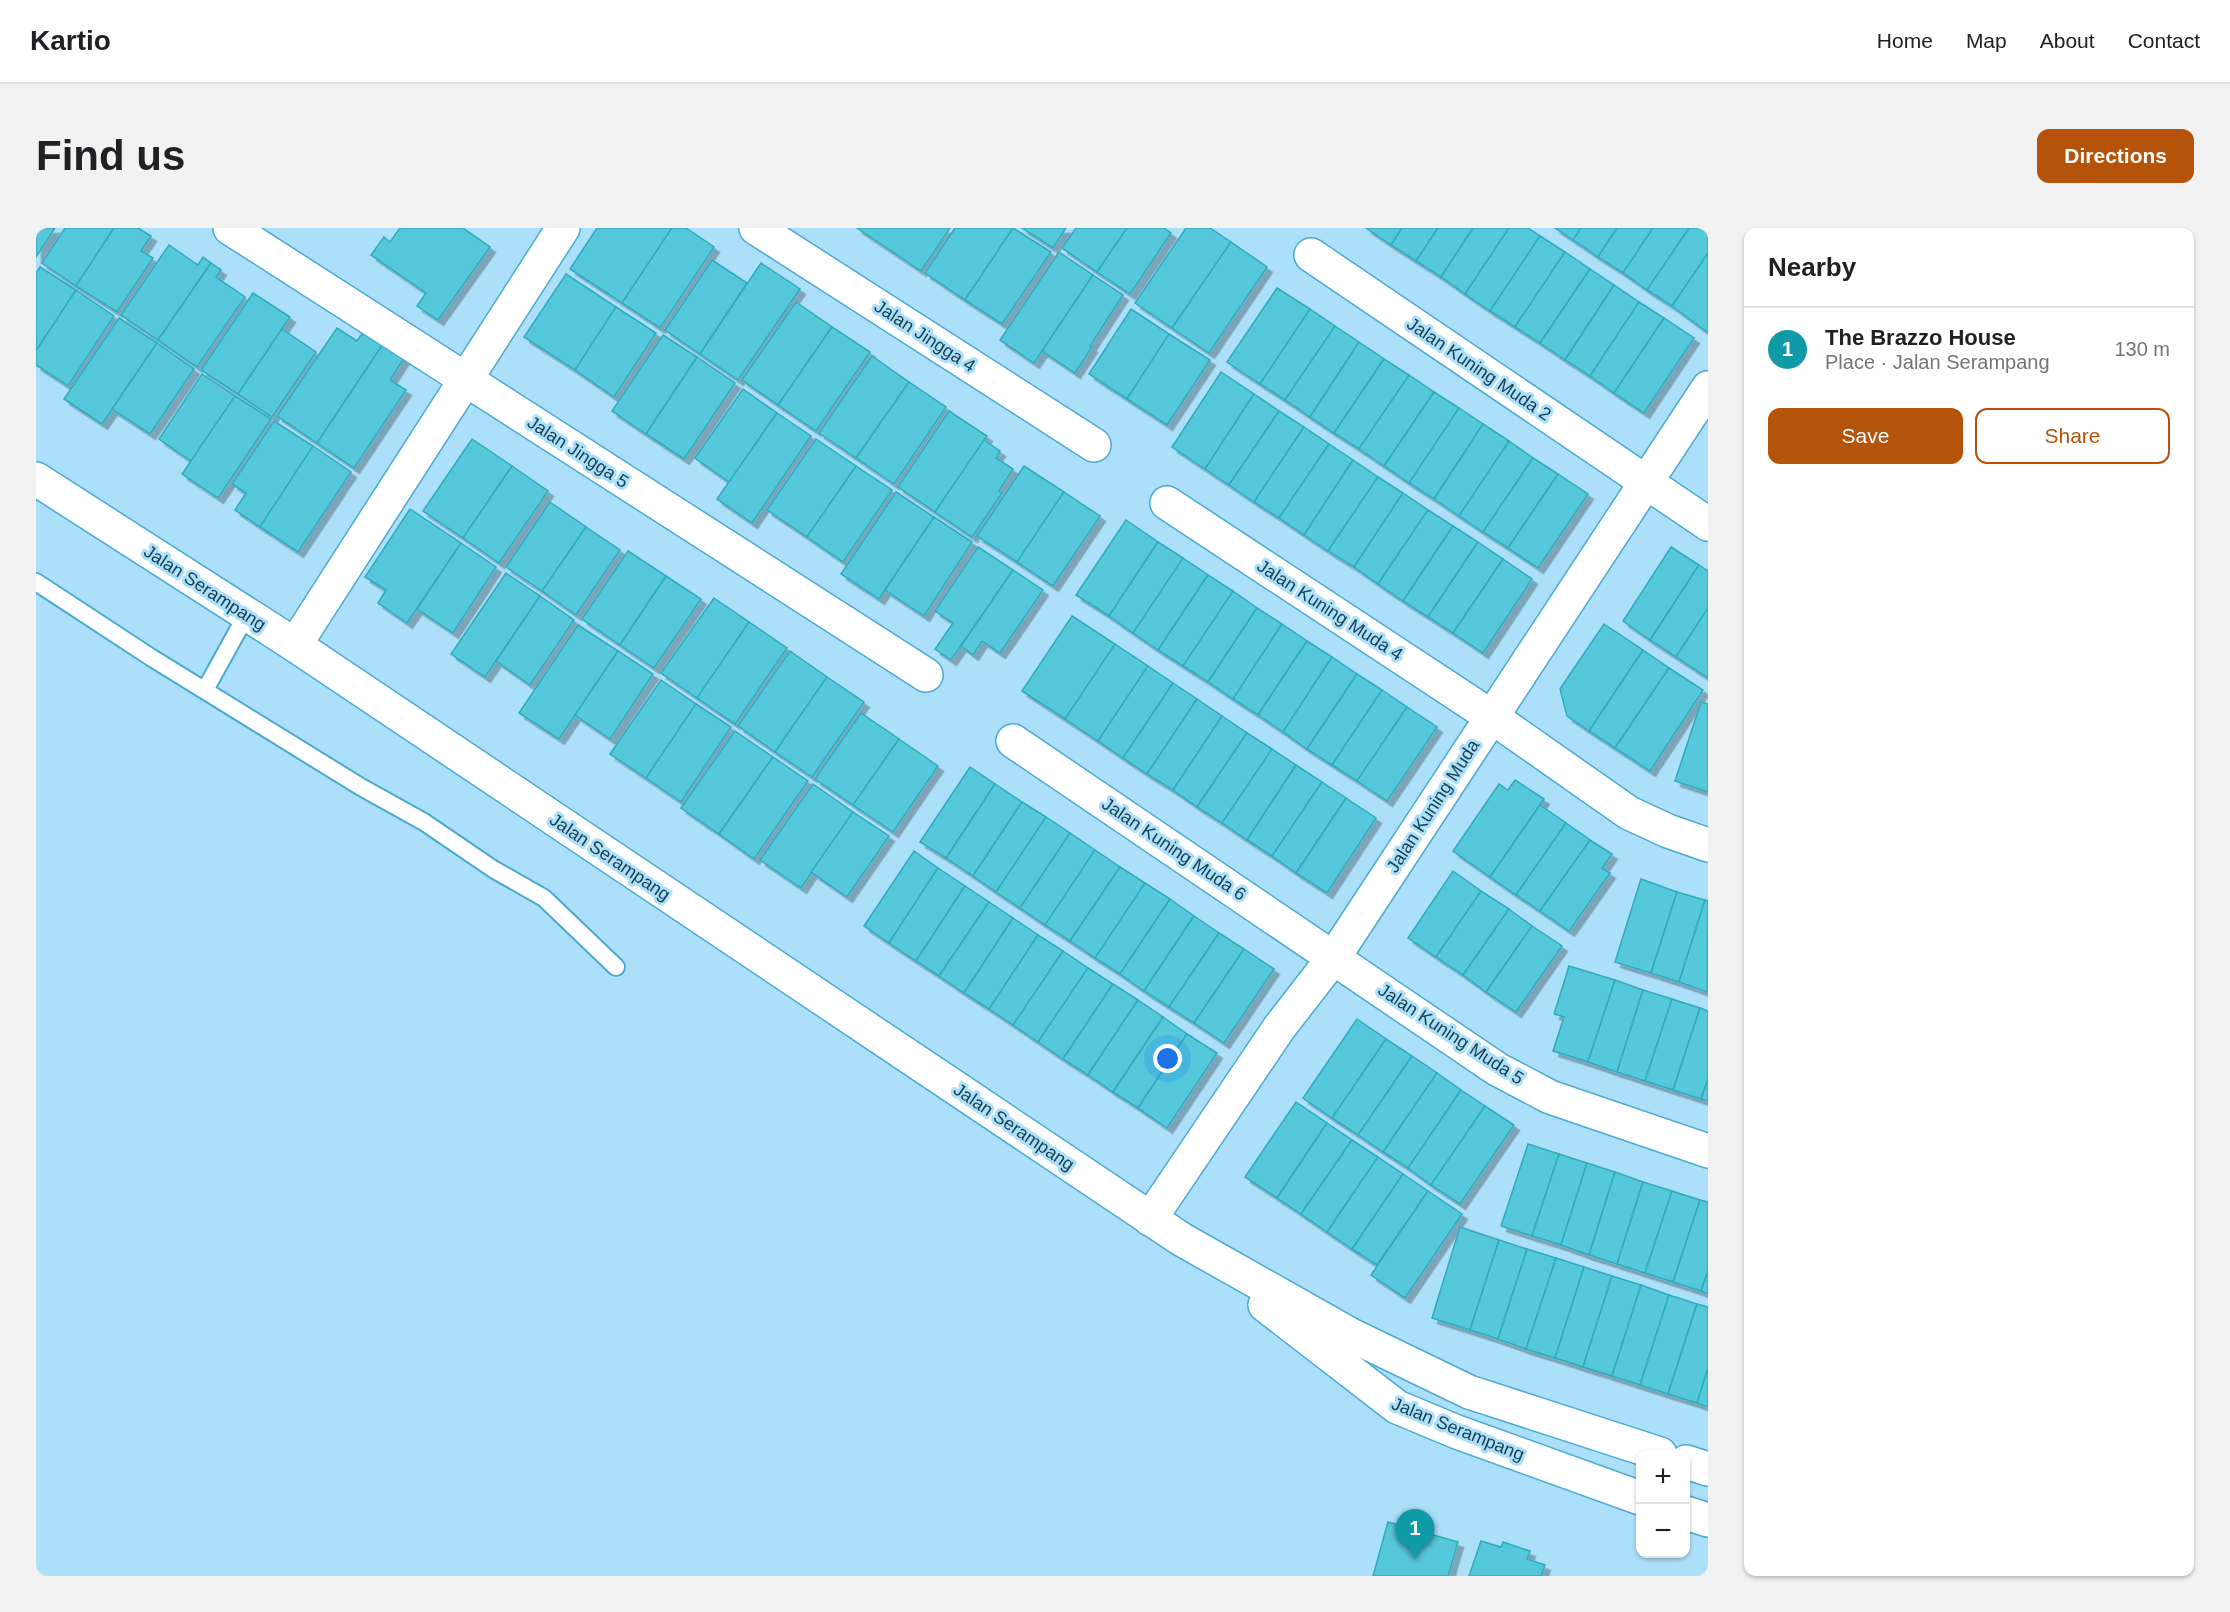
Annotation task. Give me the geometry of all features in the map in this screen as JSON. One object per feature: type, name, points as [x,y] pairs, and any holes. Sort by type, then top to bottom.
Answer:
[{"type":"street","name":"Jalan Jingga 5","points":[[230,228],[926,675]]},
{"type":"street","points":[[295,645],[563,228]]},
{"type":"street","name":"Jalan Jingga 4","points":[[756,228],[1094,445]]},
{"type":"street","name":"Jalan Kuning Muda 2","points":[[1311,255],[1708,524]]},
{"type":"street","name":"Jalan Kuning Muda","points":[[1150,1219],[1279,1028],[1334,957],[1708,388]]},
{"type":"street","name":"Jalan Serampang","points":[[36,479],[295,645],[1181,1239],[1351,1335],[1459,1387],[1645,1450]]},
{"type":"street","name":"Jalan Kuning Muda 4","points":[[1167,503],[1492,717],[1629,813],[1668,831],[1708,845]]},
{"type":"street","name":"Jalan Kuning Muda 6","points":[[1013,741],[1334,957]]},
{"type":"street","name":"Jalan Kuning Muda 5","points":[[1334,957],[1497,1069],[1550,1096],[1708,1151]]},
{"type":"street","name":"Jalan Serampang","points":[[1181,1239],[1396,1407],[1457,1432],[1636,1496]]},
{"type":"street","points":[[1690,1463],[1708,1469]]},
{"type":"street","points":[[1690,1514],[1708,1520]]},
{"type":"lane","points":[[36,582],[205,690],[361,787],[424,822],[493,869],[544,898],[616,967]]},
{"type":"lane","points":[[205,690],[247,614]]},
{"type":"building","points":[[36,228],[55,228],[36,257]]},
{"type":"building","points":[[65,228],[114,228],[76,286],[42,263]]},
{"type":"building","points":[[114,228],[138,228],[151,236],[141,251],[153,258],[117,312],[76,286]]},
{"type":"building","points":[[400,228],[463,228],[490,247],[438,320],[417,306],[426,293],[371,255],[384,237],[390,242]]},
{"type":"building","points":[[597,228],[672,228],[622,303],[570,269]]},
{"type":"building","points":[[672,228],[686,228],[714,247],[660,328],[622,303]]},
{"type":"building","points":[[857,228],[950,228],[921,271]]},
{"type":"building","points":[[955,228],[1013,228],[965,300],[925,273]]},
{"type":"building","points":[[1013,228],[1051,252],[1002,324],[965,300]]},
{"type":"building","points":[[1022,228],[1066,228],[1053,248]]},
{"type":"building","points":[[1076,228],[1127,228],[1097,272],[1062,248]]},
{"type":"building","points":[[1127,228],[1164,228],[1171,233],[1130,294],[1097,272]]},
{"type":"building","points":[[1186,228],[1210,228],[1231,242],[1172,328],[1135,303]]},
{"type":"building","points":[[1366,228],[1402,228],[1391,245]]},
{"type":"building","points":[[1402,228],[1438,228],[1416,261],[1391,245]]},
{"type":"building","points":[[1438,228],[1473,228],[1441,277],[1416,261]]},
{"type":"building","points":[[1473,228],[1509,228],[1465,294],[1441,277]]},
{"type":"building","points":[[1509,228],[1528,228],[1540,236],[1490,311],[1465,294]]},
{"type":"building","points":[[1555,228],[1581,228],[1573,240]]},
{"type":"building","points":[[1581,228],[1617,228],[1598,257],[1573,240]]},
{"type":"building","points":[[1617,228],[1653,228],[1623,273],[1598,257]]},
{"type":"building","points":[[1653,228],[1689,228],[1647,290],[1623,273]]},
{"type":"building","points":[[1689,228],[1708,228],[1708,253],[1672,306],[1647,290]]},
{"type":"building","points":[[1540,236],[1565,252],[1515,327],[1490,311]]},
{"type":"building","points":[[1231,242],[1267,267],[1209,353],[1172,328]]},
{"type":"building","points":[[169,245],[198,265],[203,257],[211,263],[158,340],[121,315]]},
{"type":"building","points":[[1059,252],[1093,275],[1034,363],[1000,340]]},
{"type":"building","points":[[1565,252],[1590,269],[1540,343],[1515,327]]},
{"type":"building","points":[[1708,253],[1708,331],[1707,332],[1672,306]]},
{"type":"building","points":[[712,260],[747,283],[700,354],[665,330]]},
{"type":"building","points":[[211,263],[221,270],[216,277],[245,297],[197,367],[158,340]]},
{"type":"building","points":[[761,263],[800,289],[738,380],[700,354]]},
{"type":"building","points":[[40,267],[76,290],[36,351],[36,273]]},
{"type":"building","points":[[1590,269],[1614,285],[1565,360],[1540,343]]},
{"type":"building","points":[[566,274],[616,307],[575,370],[524,337]]},
{"type":"building","points":[[1093,275],[1123,295],[1075,373],[1042,351]]},
{"type":"building","points":[[1614,285],[1639,302],[1590,376],[1565,360]]},
{"type":"building","points":[[1277,288],[1310,309],[1260,384],[1227,362]]},
{"type":"building","points":[[76,290],[114,316],[68,386],[36,365],[36,351]]},
{"type":"building","points":[[253,293],[290,317],[238,394],[201,370]]},
{"type":"building","points":[[796,302],[832,327],[778,405],[742,380]]},
{"type":"building","points":[[1639,302],[1664,318],[1614,393],[1590,376]]},
{"type":"building","points":[[616,307],[656,333],[614,397],[575,370]]},
{"type":"building","points":[[1131,309],[1169,334],[1127,399],[1089,374]]},
{"type":"building","points":[[1310,309],[1335,326],[1285,400],[1260,384]]},
{"type":"building","points":[[119,318],[157,343],[102,424],[64,399]]},
{"type":"building","points":[[1664,318],[1694,338],[1644,413],[1614,393]]},
{"type":"building","points":[[368,325],[387,338],[317,443],[277,416],[337,328],[357,341]]},
{"type":"building","points":[[1335,326],[1359,342],[1310,417],[1285,400]]},
{"type":"building","points":[[832,327],[870,352],[816,431],[778,405]]},
{"type":"building","points":[[282,329],[316,352],[272,417],[238,394]]},
{"type":"building","points":[[1169,334],[1210,360],[1167,425],[1127,399]]},
{"type":"building","points":[[663,335],[697,357],[646,434],[612,411]]},
{"type":"building","points":[[387,338],[408,352],[390,380],[406,390],[354,468],[317,443]]},
{"type":"building","points":[[1359,342],[1384,359],[1334,433],[1310,417]]},
{"type":"building","points":[[157,343],[194,369],[150,434],[112,409]]},
{"type":"building","points":[[872,356],[909,382],[856,458],[819,433]]},
{"type":"building","points":[[697,357],[735,383],[684,459],[646,434]]},
{"type":"building","points":[[1384,359],[1409,375],[1359,449],[1334,433]]},
{"type":"building","points":[[1221,372],[1254,394],[1205,469],[1172,447]]},
{"type":"building","points":[[202,374],[235,396],[191,461],[159,439]]},
{"type":"building","points":[[1409,375],[1434,392],[1384,466],[1359,449]]},
{"type":"building","points":[[909,382],[946,407],[894,484],[856,458]]},
{"type":"building","points":[[743,389],[777,413],[729,482],[695,458]]},
{"type":"building","points":[[1434,392],[1459,408],[1409,483],[1384,466]]},
{"type":"building","points":[[1254,394],[1279,411],[1229,485],[1205,469]]},
{"type":"building","points":[[235,396],[271,419],[218,498],[182,474]]},
{"type":"building","points":[[1459,408],[1483,424],[1434,499],[1409,483]]},
{"type":"building","points":[[949,411],[987,436],[935,512],[898,487]]},
{"type":"building","points":[[1279,411],[1304,427],[1254,502],[1229,485]]},
{"type":"building","points":[[777,413],[811,436],[752,523],[717,499]]},
{"type":"building","points":[[274,421],[313,446],[260,527],[235,510],[246,493],[232,484]]},
{"type":"building","points":[[1483,424],[1509,441],[1459,516],[1434,499]]},
{"type":"building","points":[[1304,427],[1329,444],[1279,518],[1254,502]]},
{"type":"building","points":[[472,439],[512,466],[463,538],[423,511]]},
{"type":"building","points":[[816,439],[856,466],[807,537],[767,510]]},
{"type":"building","points":[[984,440],[1000,451],[996,458],[1013,469],[999,491],[1002,493],[972,537],[935,512]]},
{"type":"building","points":[[1509,441],[1533,458],[1483,532],[1459,516]]},
{"type":"building","points":[[1329,444],[1353,460],[1304,535],[1279,518]]},
{"type":"building","points":[[313,446],[351,472],[298,552],[260,527]]},
{"type":"building","points":[[1533,458],[1558,474],[1508,548],[1483,532]]},
{"type":"building","points":[[1353,460],[1378,477],[1328,551],[1304,535]]},
{"type":"building","points":[[512,466],[548,491],[499,563],[463,538]]},
{"type":"building","points":[[856,466],[892,490],[843,562],[807,537]]},
{"type":"building","points":[[1024,466],[1064,492],[1017,562],[977,536]]},
{"type":"building","points":[[1558,474],[1588,494],[1538,568],[1508,548]]},
{"type":"building","points":[[1378,477],[1403,493],[1354,567],[1328,551]]},
{"type":"building","points":[[896,492],[934,517],[879,599],[841,574]]},
{"type":"building","points":[[1064,492],[1100,516],[1053,586],[1017,562]]},
{"type":"building","points":[[1403,493],[1428,510],[1378,584],[1354,567]]},
{"type":"building","points":[[550,502],[586,527],[542,591],[506,567]]},
{"type":"building","points":[[410,509],[461,543],[407,623],[378,603],[386,590],[365,577]]},
{"type":"building","points":[[1428,510],[1453,526],[1403,601],[1378,584]]},
{"type":"building","points":[[934,517],[972,542],[924,616],[885,590]]},
{"type":"building","points":[[1126,520],[1158,542],[1109,616],[1076,595]]},
{"type":"building","points":[[1453,526],[1478,542],[1428,617],[1403,601]]},
{"type":"building","points":[[586,527],[620,550],[576,615],[542,591]]},
{"type":"building","points":[[1158,542],[1183,558],[1133,633],[1109,616]]},
{"type":"building","points":[[1478,542],[1503,559],[1453,633],[1428,617]]},
{"type":"building","points":[[461,543],[496,567],[453,633],[417,609]]},
{"type":"building","points":[[978,547],[1013,570],[951,660],[935,649],[953,623],[935,611]]},
{"type":"building","points":[[1671,547],[1699,565],[1650,640],[1623,621]]},
{"type":"building","points":[[628,551],[666,576],[620,645],[582,619]]},
{"type":"building","points":[[1183,558],[1208,575],[1158,650],[1133,633]]},
{"type":"building","points":[[1503,559],[1532,579],[1483,653],[1453,633]]},
{"type":"building","points":[[1699,565],[1708,571],[1708,608],[1676,657],[1650,640]]},
{"type":"building","points":[[1013,570],[1043,590],[1000,653],[982,641],[973,655],[961,646]]},
{"type":"building","points":[[506,573],[540,596],[485,677],[451,654]]},
{"type":"building","points":[[1208,575],[1233,591],[1183,666],[1158,650]]},
{"type":"building","points":[[666,576],[701,599],[654,668],[620,645]]},
{"type":"building","points":[[1233,591],[1257,608],[1208,682],[1183,666]]},
{"type":"building","points":[[540,596],[574,620],[530,685],[496,661]]},
{"type":"building","points":[[714,598],[749,622],[697,698],[661,673]]},
{"type":"building","points":[[1257,608],[1282,624],[1233,699],[1208,682]]},
{"type":"building","points":[[1708,608],[1708,678],[1676,657]]},
{"type":"building","points":[[1072,616],[1115,644],[1065,719],[1022,691]]},
{"type":"building","points":[[749,622],[787,648],[735,724],[697,698]]},
{"type":"building","points":[[1282,624],[1307,641],[1258,715],[1233,699]]},
{"type":"building","points":[[1604,624],[1643,650],[1589,731],[1567,716],[1560,689]]},
{"type":"building","points":[[578,625],[618,651],[559,739],[519,713]]},
{"type":"building","points":[[1307,641],[1332,657],[1283,732],[1258,715]]},
{"type":"building","points":[[1115,644],[1148,666],[1098,741],[1065,719]]},
{"type":"building","points":[[1643,650],[1669,668],[1615,748],[1589,731]]},
{"type":"building","points":[[618,651],[653,674],[610,739],[575,715]]},
{"type":"building","points":[[790,651],[827,677],[775,752],[738,726]]},
{"type":"building","points":[[1332,657],[1357,674],[1307,749],[1283,732]]},
{"type":"building","points":[[1148,666],[1173,683],[1123,758],[1098,741]]},
{"type":"building","points":[[1669,668],[1703,690],[1650,771],[1615,748]]},
{"type":"building","points":[[1357,674],[1382,690],[1332,765],[1307,749]]},
{"type":"building","points":[[827,677],[864,702],[812,777],[775,752]]},
{"type":"building","points":[[661,680],[696,704],[646,778],[610,754]]},
{"type":"building","points":[[1173,683],[1197,699],[1147,774],[1123,758]]},
{"type":"building","points":[[1382,690],[1407,707],[1357,781],[1332,765]]},
{"type":"building","points":[[1197,699],[1222,716],[1173,790],[1147,774]]},
{"type":"building","points":[[1701,702],[1708,704],[1708,792],[1675,781]]},
{"type":"building","points":[[696,704],[731,727],[681,802],[646,778]]},
{"type":"building","points":[[1407,707],[1437,727],[1387,801],[1357,781]]},
{"type":"building","points":[[861,713],[899,739],[853,805],[815,779]]},
{"type":"building","points":[[1222,716],[1247,733],[1197,807],[1173,790]]},
{"type":"building","points":[[735,731],[773,757],[719,834],[681,808]]},
{"type":"building","points":[[1247,733],[1272,749],[1222,823],[1197,807]]},
{"type":"building","points":[[899,739],[938,766],[893,832],[853,805]]},
{"type":"building","points":[[1272,749],[1296,765],[1247,840],[1222,823]]},
{"type":"building","points":[[773,757],[808,781],[754,859],[719,834]]},
{"type":"building","points":[[1296,765],[1322,782],[1272,856],[1247,840]]},
{"type":"building","points":[[970,767],[995,784],[946,858],[920,842]]},
{"type":"building","points":[[1515,780],[1544,799],[1490,877],[1453,851],[1499,784],[1508,790]]},
{"type":"building","points":[[1322,782],[1346,798],[1296,873],[1272,856]]},
{"type":"building","points":[[813,784],[853,812],[801,888],[760,860]]},
{"type":"building","points":[[995,784],[1022,802],[973,876],[946,858]]},
{"type":"building","points":[[1346,798],[1376,818],[1327,893],[1296,873]]},
{"type":"building","points":[[1022,802],[1046,817],[996,892],[973,876]]},
{"type":"building","points":[[1540,805],[1566,823],[1516,895],[1490,877]]},
{"type":"building","points":[[853,812],[889,836],[847,897],[811,872]]},
{"type":"building","points":[[1046,817],[1070,833],[1020,908],[996,892]]},
{"type":"building","points":[[1566,823],[1590,840],[1540,911],[1516,895]]},
{"type":"building","points":[[1070,833],[1095,850],[1045,925],[1020,908]]},
{"type":"building","points":[[1590,840],[1612,854],[1602,868],[1610,873],[1569,931],[1540,911]]},
{"type":"building","points":[[1095,850],[1120,867],[1070,941],[1045,925]]},
{"type":"building","points":[[914,851],[938,868],[889,943],[864,926]]},
{"type":"building","points":[[1120,867],[1145,883],[1095,958],[1070,941]]},
{"type":"building","points":[[938,868],[965,886],[916,961],[889,943]]},
{"type":"building","points":[[1453,871],[1481,891],[1436,957],[1408,938]]},
{"type":"building","points":[[1641,879],[1677,892],[1651,973],[1615,962]]},
{"type":"building","points":[[1145,883],[1170,899],[1120,974],[1095,958]]},
{"type":"building","points":[[965,886],[989,902],[939,976],[916,961]]},
{"type":"building","points":[[1481,891],[1509,909],[1463,975],[1436,957]]},
{"type":"building","points":[[1677,892],[1705,900],[1679,982],[1651,973]]},
{"type":"building","points":[[1170,899],[1194,916],[1144,991],[1120,974]]},
{"type":"building","points":[[1705,900],[1708,901],[1707,992],[1679,982]]},
{"type":"building","points":[[989,902],[1013,918],[964,993],[939,976]]},
{"type":"building","points":[[1509,909],[1532,926],[1486,992],[1463,975]]},
{"type":"building","points":[[1194,916],[1219,933],[1169,1007],[1144,991]]},
{"type":"building","points":[[1013,918],[1038,935],[989,1009],[964,993]]},
{"type":"building","points":[[1532,926],[1562,946],[1516,1012],[1486,992]]},
{"type":"building","points":[[1219,933],[1244,949],[1194,1023],[1169,1007]]},
{"type":"building","points":[[1038,935],[1063,951],[1013,1025],[989,1009]]},
{"type":"building","points":[[1244,949],[1274,969],[1224,1043],[1194,1023]]},
{"type":"building","points":[[1063,951],[1088,968],[1038,1042],[1013,1025]]},
{"type":"building","points":[[1569,966],[1615,980],[1588,1062],[1553,1051],[1564,1017],[1554,1014]]},
{"type":"building","points":[[1088,968],[1113,984],[1063,1059],[1038,1042]]},
{"type":"building","points":[[1615,980],[1643,990],[1617,1072],[1588,1062]]},
{"type":"building","points":[[1113,984],[1138,1000],[1088,1075],[1063,1059]]},
{"type":"building","points":[[1643,990],[1672,999],[1645,1081],[1617,1072]]},
{"type":"building","points":[[1672,999],[1700,1008],[1673,1090],[1645,1081]]},
{"type":"building","points":[[1138,1000],[1163,1017],[1113,1092],[1088,1075]]},
{"type":"building","points":[[1700,1008],[1708,1011],[1708,1079],[1701,1099],[1673,1090]]},
{"type":"building","points":[[1163,1017],[1187,1034],[1138,1108],[1113,1092]]},
{"type":"building","points":[[1357,1019],[1386,1039],[1332,1118],[1303,1098]]},
{"type":"building","points":[[1187,1034],[1217,1053],[1167,1128],[1138,1108]]},
{"type":"building","points":[[1386,1039],[1412,1056],[1358,1135],[1332,1118]]},
{"type":"building","points":[[1412,1056],[1437,1073],[1383,1152],[1358,1135]]},
{"type":"building","points":[[1437,1073],[1461,1090],[1408,1168],[1383,1152]]},
{"type":"building","points":[[1708,1079],[1708,1101],[1701,1099]]},
{"type":"building","points":[[1461,1090],[1485,1106],[1431,1185],[1408,1168]]},
{"type":"building","points":[[1296,1102],[1327,1123],[1277,1198],[1245,1177]]},
{"type":"building","points":[[1485,1106],[1514,1125],[1460,1204],[1431,1185]]},
{"type":"building","points":[[1327,1123],[1352,1140],[1301,1214],[1277,1198]]},
{"type":"building","points":[[1352,1140],[1378,1157],[1327,1232],[1301,1214]]},
{"type":"building","points":[[1528,1144],[1559,1154],[1532,1236],[1501,1226]]},
{"type":"building","points":[[1559,1154],[1587,1163],[1561,1245],[1532,1236]]},
{"type":"building","points":[[1378,1157],[1403,1174],[1352,1249],[1327,1232]]},
{"type":"building","points":[[1587,1163],[1615,1172],[1589,1255],[1561,1245]]},
{"type":"building","points":[[1615,1172],[1643,1182],[1617,1264],[1589,1255]]},
{"type":"building","points":[[1403,1174],[1428,1191],[1377,1265],[1352,1249]]},
{"type":"building","points":[[1643,1182],[1672,1191],[1645,1273],[1617,1264]]},
{"type":"building","points":[[1428,1191],[1462,1214],[1405,1298],[1371,1275]]},
{"type":"building","points":[[1672,1191],[1700,1200],[1673,1282],[1645,1273]]},
{"type":"building","points":[[1700,1200],[1708,1202],[1708,1271],[1701,1291],[1673,1282]]},
{"type":"building","points":[[1460,1227],[1499,1240],[1470,1330],[1432,1318]]},
{"type":"building","points":[[1499,1240],[1527,1249],[1498,1339],[1470,1330]]},
{"type":"building","points":[[1527,1249],[1556,1258],[1526,1349],[1498,1339]]},
{"type":"building","points":[[1556,1258],[1584,1267],[1555,1358],[1526,1349]]},
{"type":"building","points":[[1584,1267],[1612,1276],[1583,1367],[1555,1358]]},
{"type":"building","points":[[1708,1271],[1708,1294],[1701,1291]]},
{"type":"building","points":[[1612,1276],[1641,1285],[1612,1376],[1583,1367]]},
{"type":"building","points":[[1641,1285],[1669,1295],[1640,1385],[1612,1376]]},
{"type":"building","points":[[1669,1295],[1697,1304],[1668,1394],[1640,1385]]},
{"type":"building","points":[[1697,1304],[1708,1307],[1708,1368],[1697,1403],[1668,1394]]},
{"type":"building","points":[[1708,1368],[1708,1407],[1697,1403]]},
{"type":"building","points":[[1388,1522],[1458,1542],[1448,1576],[1373,1576]]},
{"type":"building","points":[[1481,1541],[1501,1547],[1503,1542],[1530,1551],[1527,1559],[1545,1565],[1541,1576],[1469,1576]]},
{"type":"place","name":"The Brazzo House","points":[[1415,1559]]}]
